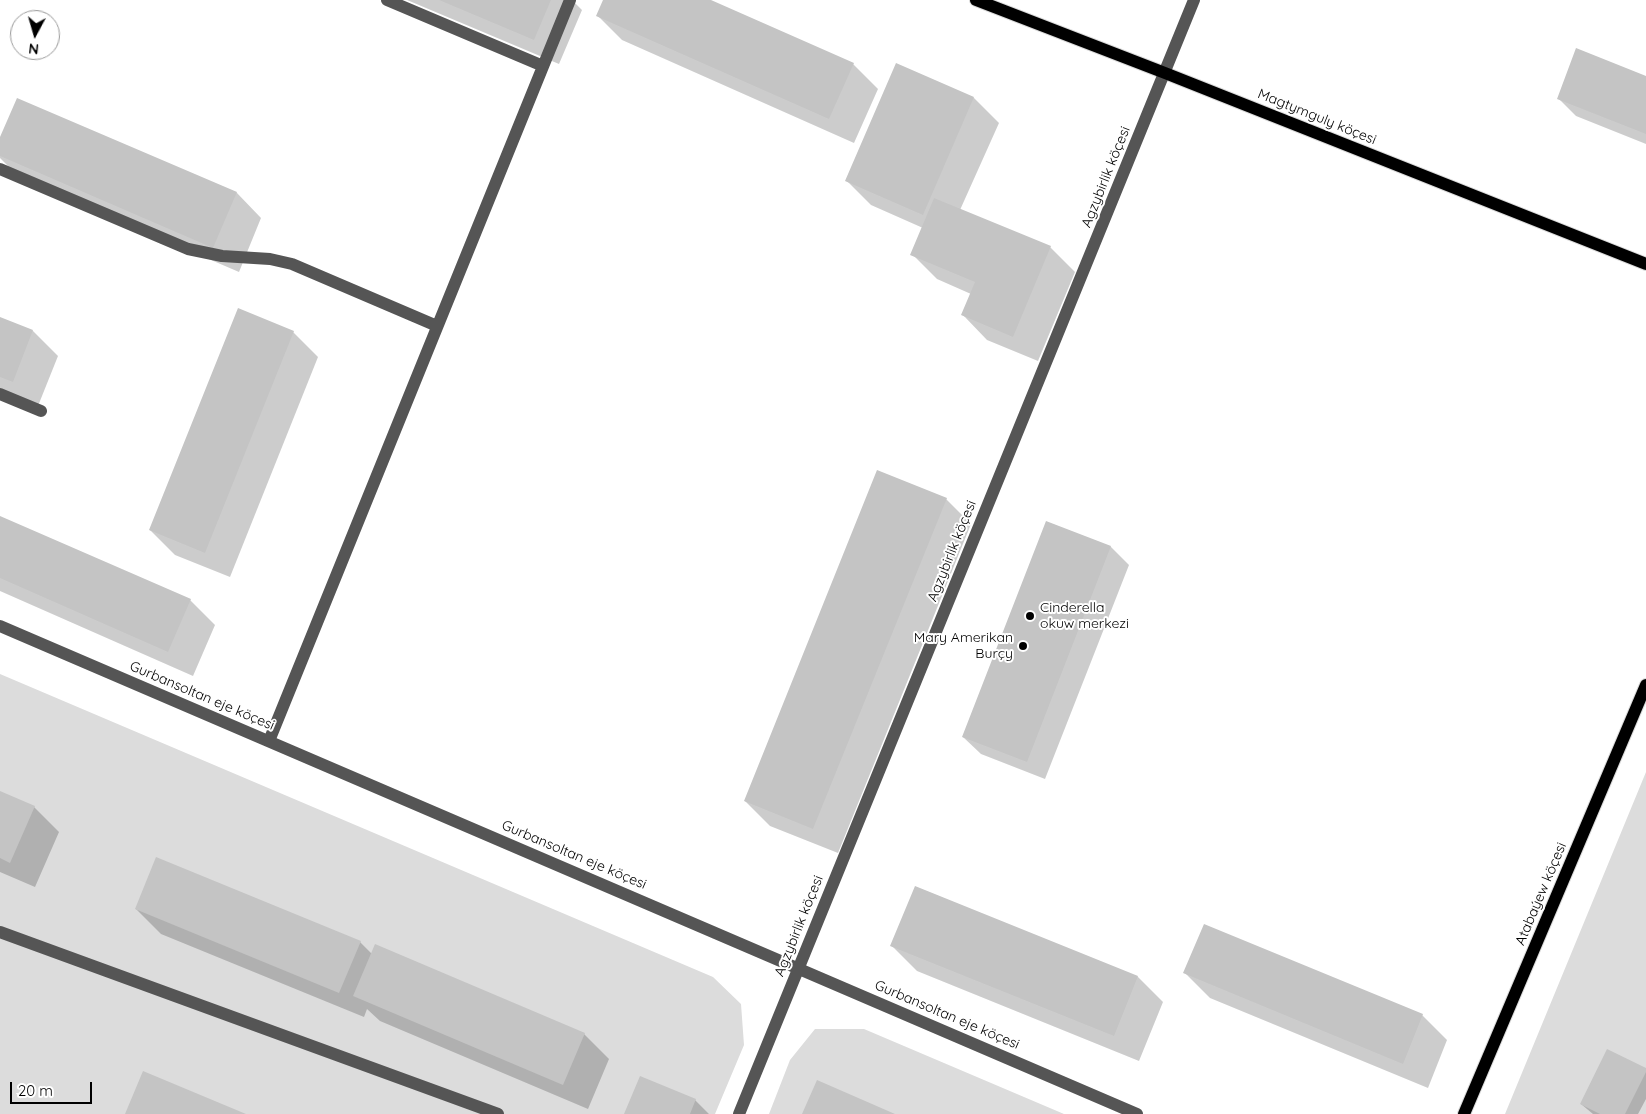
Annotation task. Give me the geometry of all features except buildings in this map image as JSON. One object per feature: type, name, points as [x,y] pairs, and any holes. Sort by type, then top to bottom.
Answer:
[{"type":"main road","name":"Magtymguly köçesi","points":[[976,0],[1646,264]]},
{"type":"main road","name":"Atabaýew köçesi","points":[[1464,1114],[1646,686]]},
{"type":"street","points":[[387,0],[543,66]]},
{"type":"street","points":[[269,741],[570,0]]},
{"type":"street","name":"Agzybirlik köçesi","points":[[739,1114],[1194,0]]},
{"type":"street","points":[[0,169],[188,248],[222,256],[270,259],[292,264],[437,326]]},
{"type":"street","points":[[0,394],[41,411]]},
{"type":"street","name":"Gurbansoltan eje köçesi","points":[[0,626],[798,967],[1136,1114]]},
{"type":"street","points":[[0,932],[498,1114]]},
{"type":"shaded area","points":[[0,674],[713,977],[741,1004],[744,1045],[715,1114],[0,1114]]},
{"type":"shaded area","points":[[1646,772],[1646,1114],[1505,1114]]},
{"type":"shaded area","points":[[815,1029],[864,1029],[1064,1114],[769,1114],[790,1060]]},
{"type":"place","name":"Cinderella okuw merkezi","points":[[1030,616]]},
{"type":"place","name":"Mary Amerikan Burçy","points":[[1023,646]]}]
